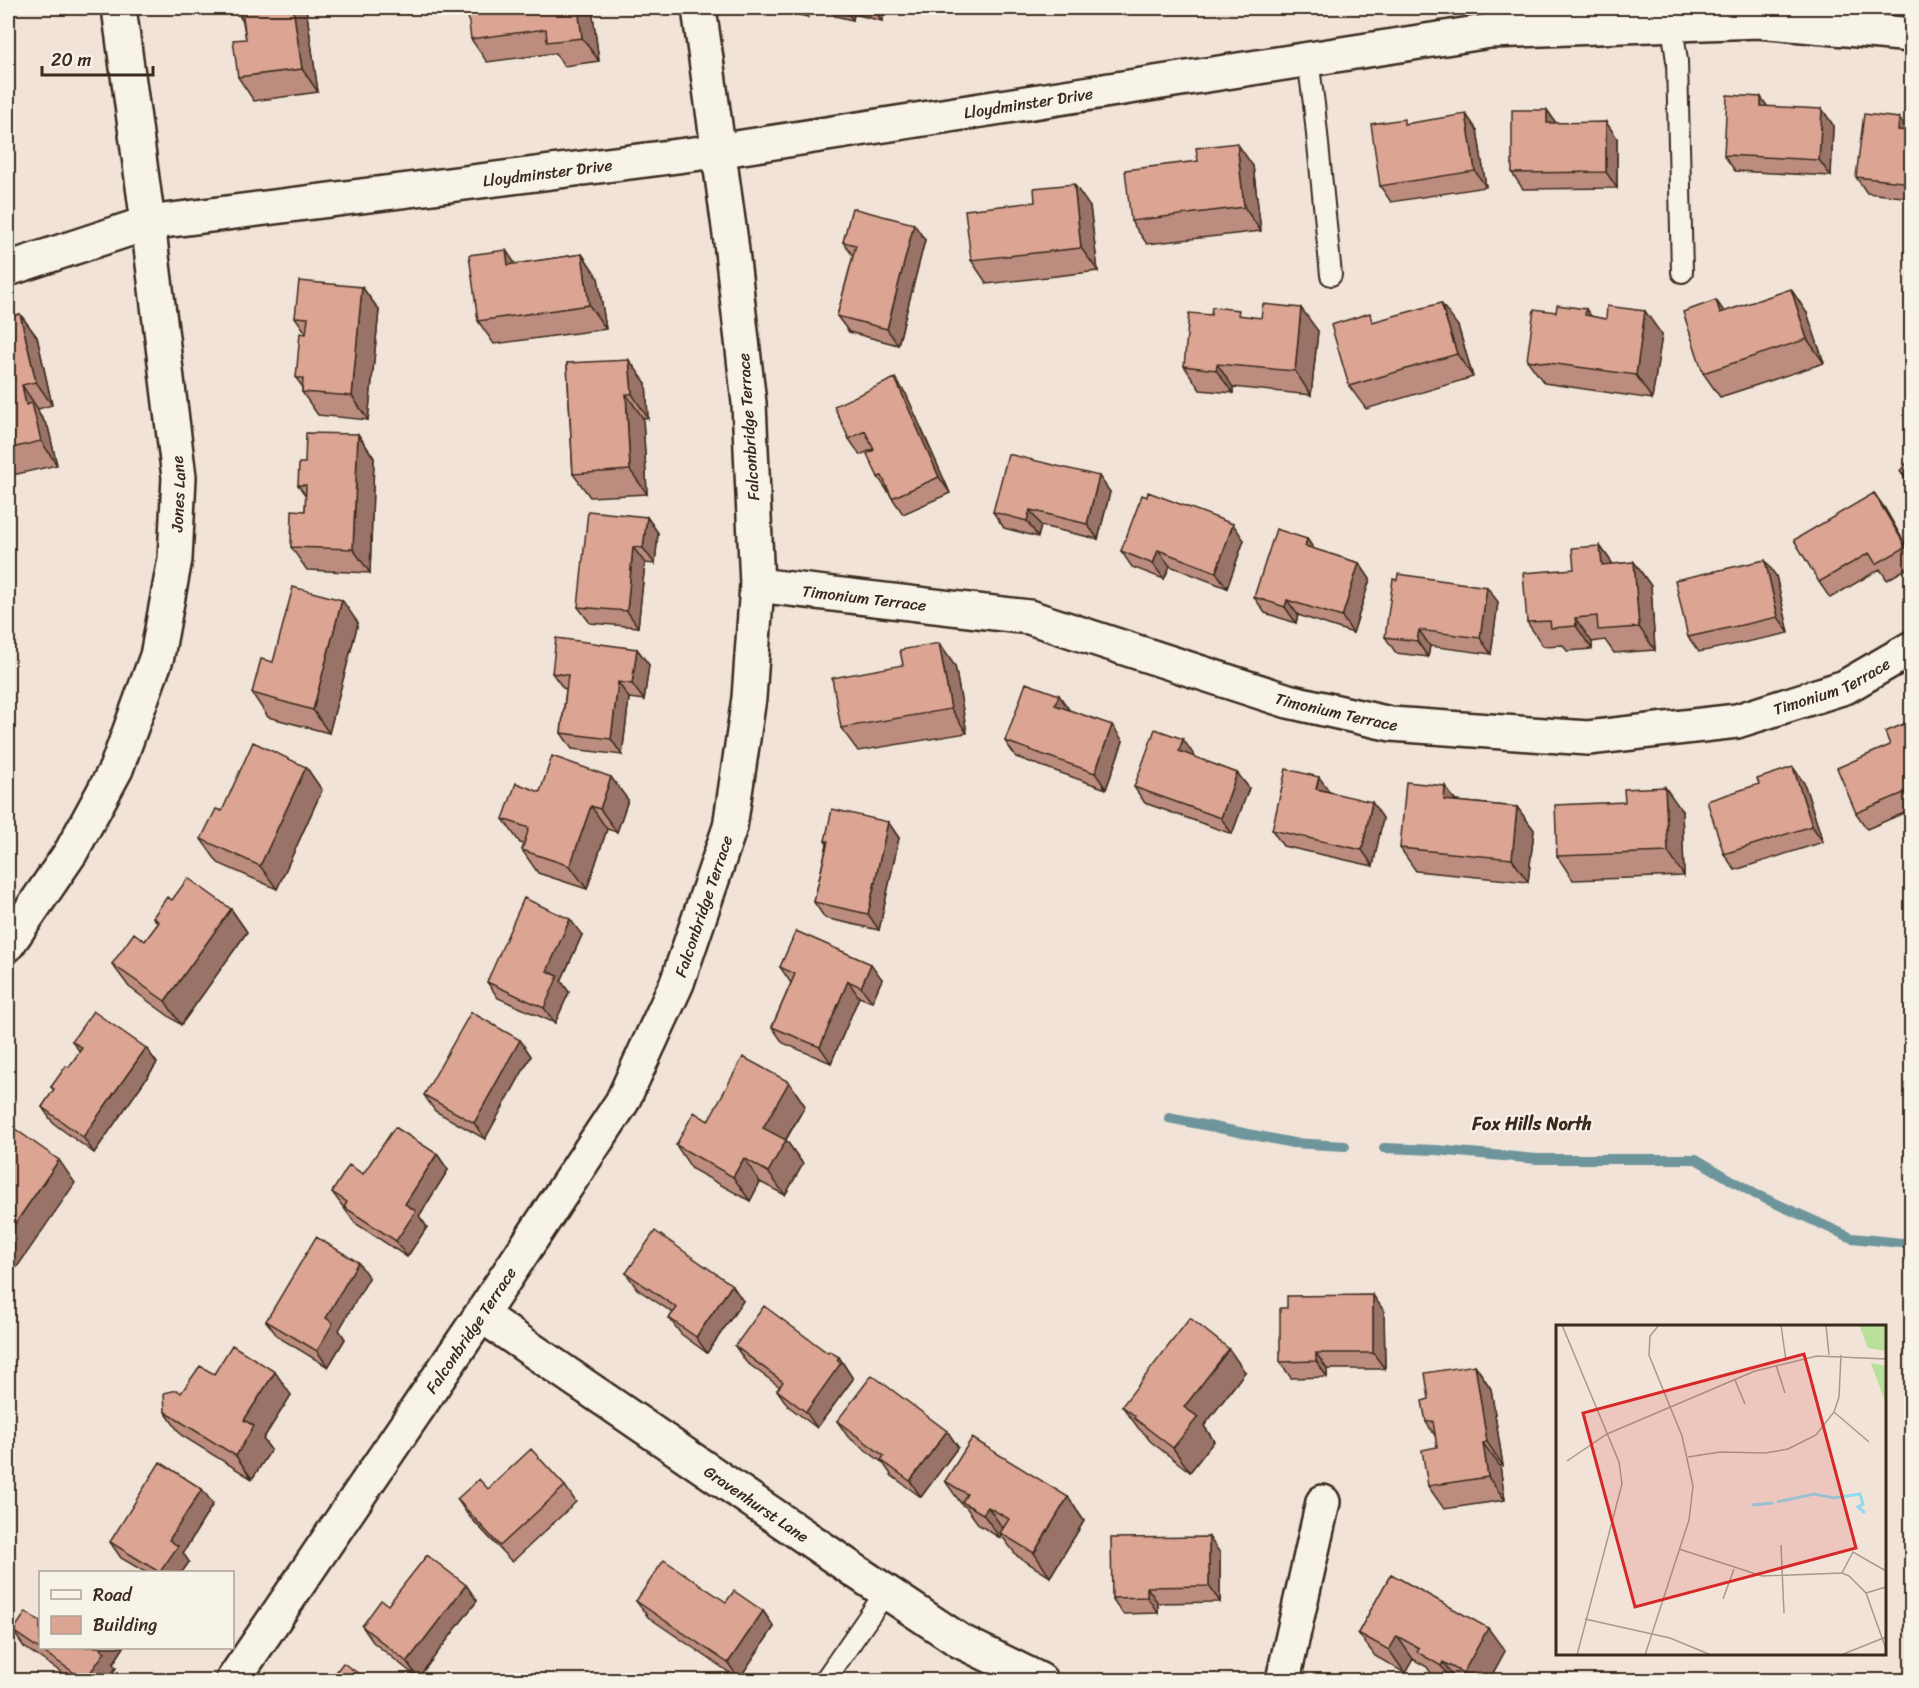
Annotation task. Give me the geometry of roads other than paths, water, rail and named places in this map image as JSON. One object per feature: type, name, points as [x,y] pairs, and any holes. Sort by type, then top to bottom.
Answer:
[{"type":"street","name":"Jones Lane","points":[[8,944],[70,852],[116,769],[157,656],[176,559],[178,477],[148,223],[119,8]]},
{"type":"street","name":"Falconbridge Terrace","points":[[233,1680],[481,1315],[622,1102],[677,983],[730,827],[749,698],[757,585],[748,403],[731,242],[699,8]]},
{"type":"street","name":"Lloydminster Drive","points":[[8,269],[148,223],[717,151],[1490,31],[1672,25],[1759,14],[1911,35]]},
{"type":"street","name":"Timonium Terrace","points":[[757,585],[1029,617],[1288,701],[1391,724],[1588,738],[1737,722],[1845,687],[1911,648]]},
{"type":"street","name":"Gravenhurst Lane","points":[[481,1315],[960,1641],[1040,1680]]},
{"type":"street","points":[[1283,1680],[1323,1502]]},
{"type":"lane","points":[[1672,25],[1677,61],[1682,273]]},
{"type":"lane","points":[[1308,60],[1331,276]]},
{"type":"lane","points":[[825,1680],[886,1592]]},
{"type":"waterway","points":[[1169,1118],[1293,1143],[1345,1146]]},
{"type":"waterway","points":[[1384,1148],[1537,1159],[1696,1159],[1755,1194],[1852,1238],[1912,1244]]},
{"type":"district","name":"Fox Hills North","points":[[1532,1124]]}]
